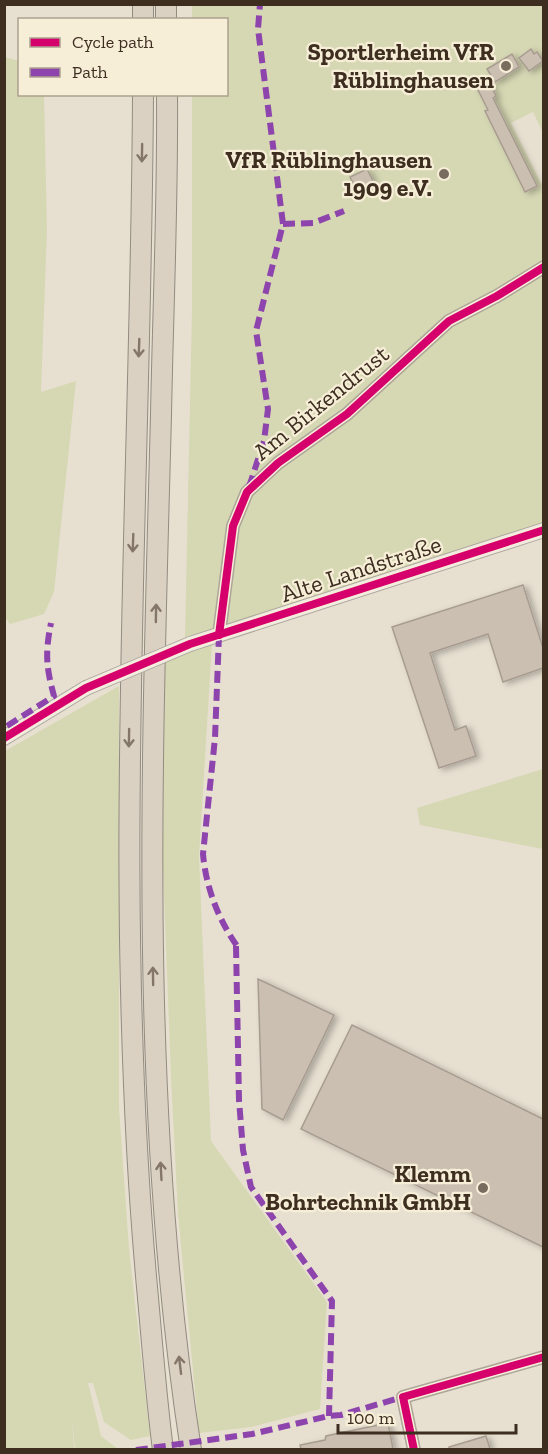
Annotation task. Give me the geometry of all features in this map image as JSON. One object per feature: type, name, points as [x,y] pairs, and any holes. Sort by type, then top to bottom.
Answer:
[{"type":"highway","points":[[143,96],[128,784],[129,969],[133,1101],[140,1203],[164,1449]]},
{"type":"highway","points":[[167,96],[152,783],[153,975],[162,1198],[191,1449]]},
{"type":"street","name":"Am Birkendrust","points":[[219,635],[233,526],[247,492],[278,463],[347,414],[449,321],[497,296],[543,267]]},
{"type":"street","name":"Alte Landstraße","points":[[4,738],[87,688],[190,644],[543,530]]},
{"type":"street","points":[[414,1449],[404,1397],[543,1357]]},
{"type":"green space","points":[[192,5],[543,5],[543,133],[533,112],[511,123],[543,187],[543,525],[224,628],[236,526],[250,494],[305,442],[302,439],[271,461],[246,490],[230,525],[225,570],[214,630],[185,637],[192,309],[192,96],[228,96],[228,18],[192,18]]},
{"type":"green space","points":[[5,57],[18,61],[18,96],[44,96],[47,230],[41,392],[76,381],[54,592],[44,614],[10,624],[4,616]]},
{"type":"green space","points":[[212,643],[199,856],[211,1141],[327,1302],[320,1409],[251,1427],[199,1433],[178,1214],[160,791],[164,660]]},
{"type":"green space","points":[[119,686],[119,1108],[129,1249],[150,1436],[131,1440],[104,1422],[93,1383],[88,1383],[101,1436],[118,1449],[75,1449],[72,1417],[74,1449],[5,1449],[5,751]]},
{"type":"green space","points":[[543,769],[543,849],[420,825],[417,808]]},
{"type":"building","points":[[531,49],[534,54],[537,52],[543,61],[529,71],[519,58]]},
{"type":"building","points":[[512,54],[519,67],[495,82],[487,69]]},
{"type":"building","points":[[488,80],[496,96],[493,98],[537,186],[525,192],[485,111],[488,110],[476,86]]},
{"type":"building","points":[[367,169],[373,181],[357,191],[350,177]]},
{"type":"building","points":[[523,585],[543,648],[543,668],[503,682],[488,634],[430,653],[455,730],[466,726],[476,756],[439,768],[392,627]]},
{"type":"building","name":"Klemm Bohrtechnik GmbH","points":[[258,979],[334,1015],[283,1120],[262,1109]]},
{"type":"building","name":"Klemm Bohrtechnik GmbH","points":[[352,1025],[543,1119],[543,1247],[301,1129]]},
{"type":"building","points":[[388,1423],[393,1449],[301,1449],[300,1445],[325,1440],[326,1436]]},
{"type":"building","points":[[486,1436],[490,1449],[449,1449],[449,1447]]},
{"type":"marked path","points":[[249,487],[264,441],[268,409],[256,331],[283,224],[258,29],[260,4]]},
{"type":"marked path","points":[[283,224],[313,223],[344,211]]},
{"type":"marked path","points":[[7,726],[54,696],[47,660],[51,623]]},
{"type":"marked path","points":[[219,635],[215,738],[203,854],[207,879],[215,904],[240,950]]},
{"type":"marked path","points":[[236,946],[239,1100],[243,1150],[251,1187],[332,1301],[329,1416]]},
{"type":"marked path","points":[[136,1450],[252,1434],[341,1415],[403,1397]]},
{"type":"cycle path","points":[[219,635],[233,526],[247,492],[278,463],[347,414],[449,321],[497,296],[544,267]]},
{"type":"cycle path","points":[[4,738],[86,688],[190,644],[544,530]]},
{"type":"cycle path","points":[[414,1450],[403,1397],[544,1357]]},
{"type":"place","name":"Sportlerheim VfR Rüblinghausen","points":[[506,66]]},
{"type":"place","name":"VfR Rüblinghausen 1909 e.V.","points":[[444,174]]},
{"type":"place","name":"Klemm Bohrtechnik GmbH","points":[[483,1188]]}]
